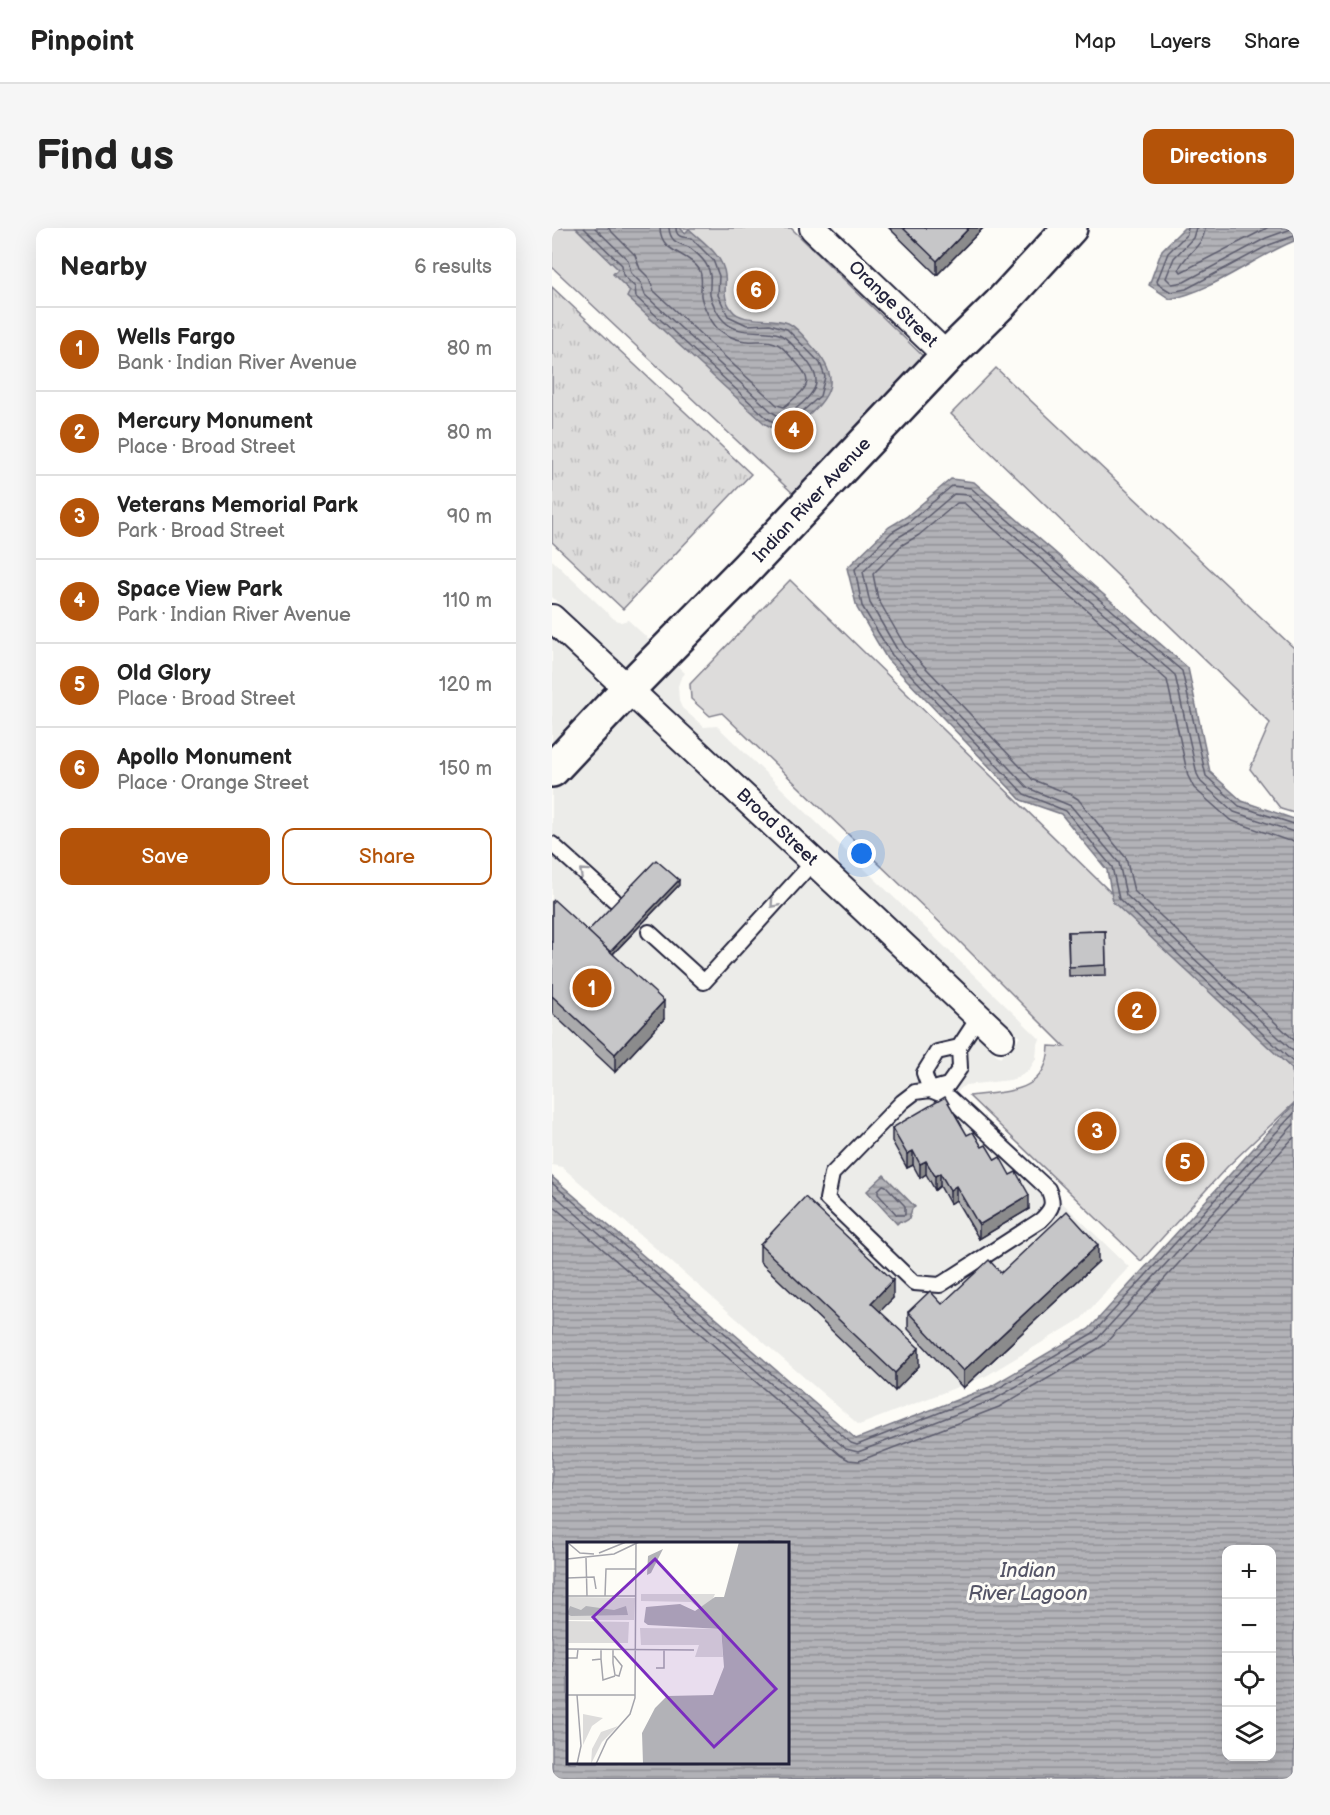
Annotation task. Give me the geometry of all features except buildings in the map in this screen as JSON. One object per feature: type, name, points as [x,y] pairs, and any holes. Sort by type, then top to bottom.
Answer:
[{"type":"street","name":"Orange Street","points":[[813,228],[947,356]]},
{"type":"street","name":"Indian River Avenue","points":[[552,770],[947,356],[1000,304],[1070,228]]},
{"type":"street","name":"Broad Street","points":[[552,618],[1001,1038]]},
{"type":"lane","points":[[552,844],[614,900]]},
{"type":"lane","points":[[649,932],[704,982],[814,861]]},
{"type":"lane","points":[[959,1047],[937,1052],[924,1073],[930,1090],[950,1098],[1047,1189],[1052,1199],[1050,1210],[1041,1220],[940,1285],[914,1283],[827,1199],[832,1174],[902,1102],[915,1092],[930,1090],[948,1085],[960,1068],[959,1047],[978,1018]]},
{"type":"shaded area","points":[[552,560],[614,619],[621,622],[628,620],[654,644],[629,669],[552,597]]},
{"type":"shaded area","points":[[552,638],[608,691],[552,751]]},
{"type":"shaded area","points":[[673,662],[685,673],[678,686],[682,708],[704,727],[717,726],[1040,1039],[1036,1059],[1029,1070],[1010,1080],[965,1085],[958,1091],[958,1102],[1129,1267],[1081,1319],[986,1376],[859,1425],[562,1167],[552,1165],[552,790],[627,709],[804,872],[1000,1058],[1020,1037],[824,850],[648,687]]},
{"type":"green space","points":[[552,228],[791,228],[928,361],[799,499],[552,267]]},
{"type":"green space","points":[[552,287],[751,474],[623,609],[552,542]]},
{"type":"green space","points":[[996,368],[1294,648],[1294,813],[1281,809],[1250,769],[1270,723],[951,414]]},
{"type":"green space","points":[[790,580],[1292,1069],[1294,1103],[1227,1167],[1141,1261],[969,1096],[1022,1088],[1041,1074],[1049,1046],[1065,1047],[957,939],[722,713],[710,716],[691,699],[690,684]]},
{"type":"water","points":[[576,228],[680,228],[685,233],[689,229],[712,249],[720,261],[725,275],[725,296],[732,310],[743,317],[788,323],[801,333],[821,357],[830,378],[826,395],[820,404],[790,429],[778,430],[764,423],[627,297],[630,291],[613,274],[618,269]]},
{"type":"water","points":[[1184,228],[1294,228],[1294,241],[1217,282],[1170,299],[1149,285],[1162,250]]},
{"type":"water","points":[[951,479],[974,482],[1188,668],[1210,772],[1242,801],[1294,819],[1294,1079],[1292,1069],[1113,902],[1107,870],[1061,814],[1021,800],[887,659],[857,608],[847,568],[889,527],[906,517]]},
{"type":"water","name":"Indian River Lagoon","points":[[1294,1104],[1294,1779],[552,1779],[552,1177],[856,1439],[990,1387],[1089,1329]]},
{"type":"water","points":[[884,1175],[915,1207],[909,1219],[904,1222],[900,1221],[897,1224],[867,1191]]},
{"type":"place","name":"Apollo Monument","points":[[756,290]]},
{"type":"place","name":"Space View Park","points":[[794,430]]},
{"type":"place","name":"Wells Fargo","points":[[592,988]]},
{"type":"place","name":"Mercury Monument","points":[[1137,1011]]},
{"type":"place","name":"Veterans Memorial Park","points":[[1097,1131]]},
{"type":"place","name":"Old Glory","points":[[1185,1162]]}]
